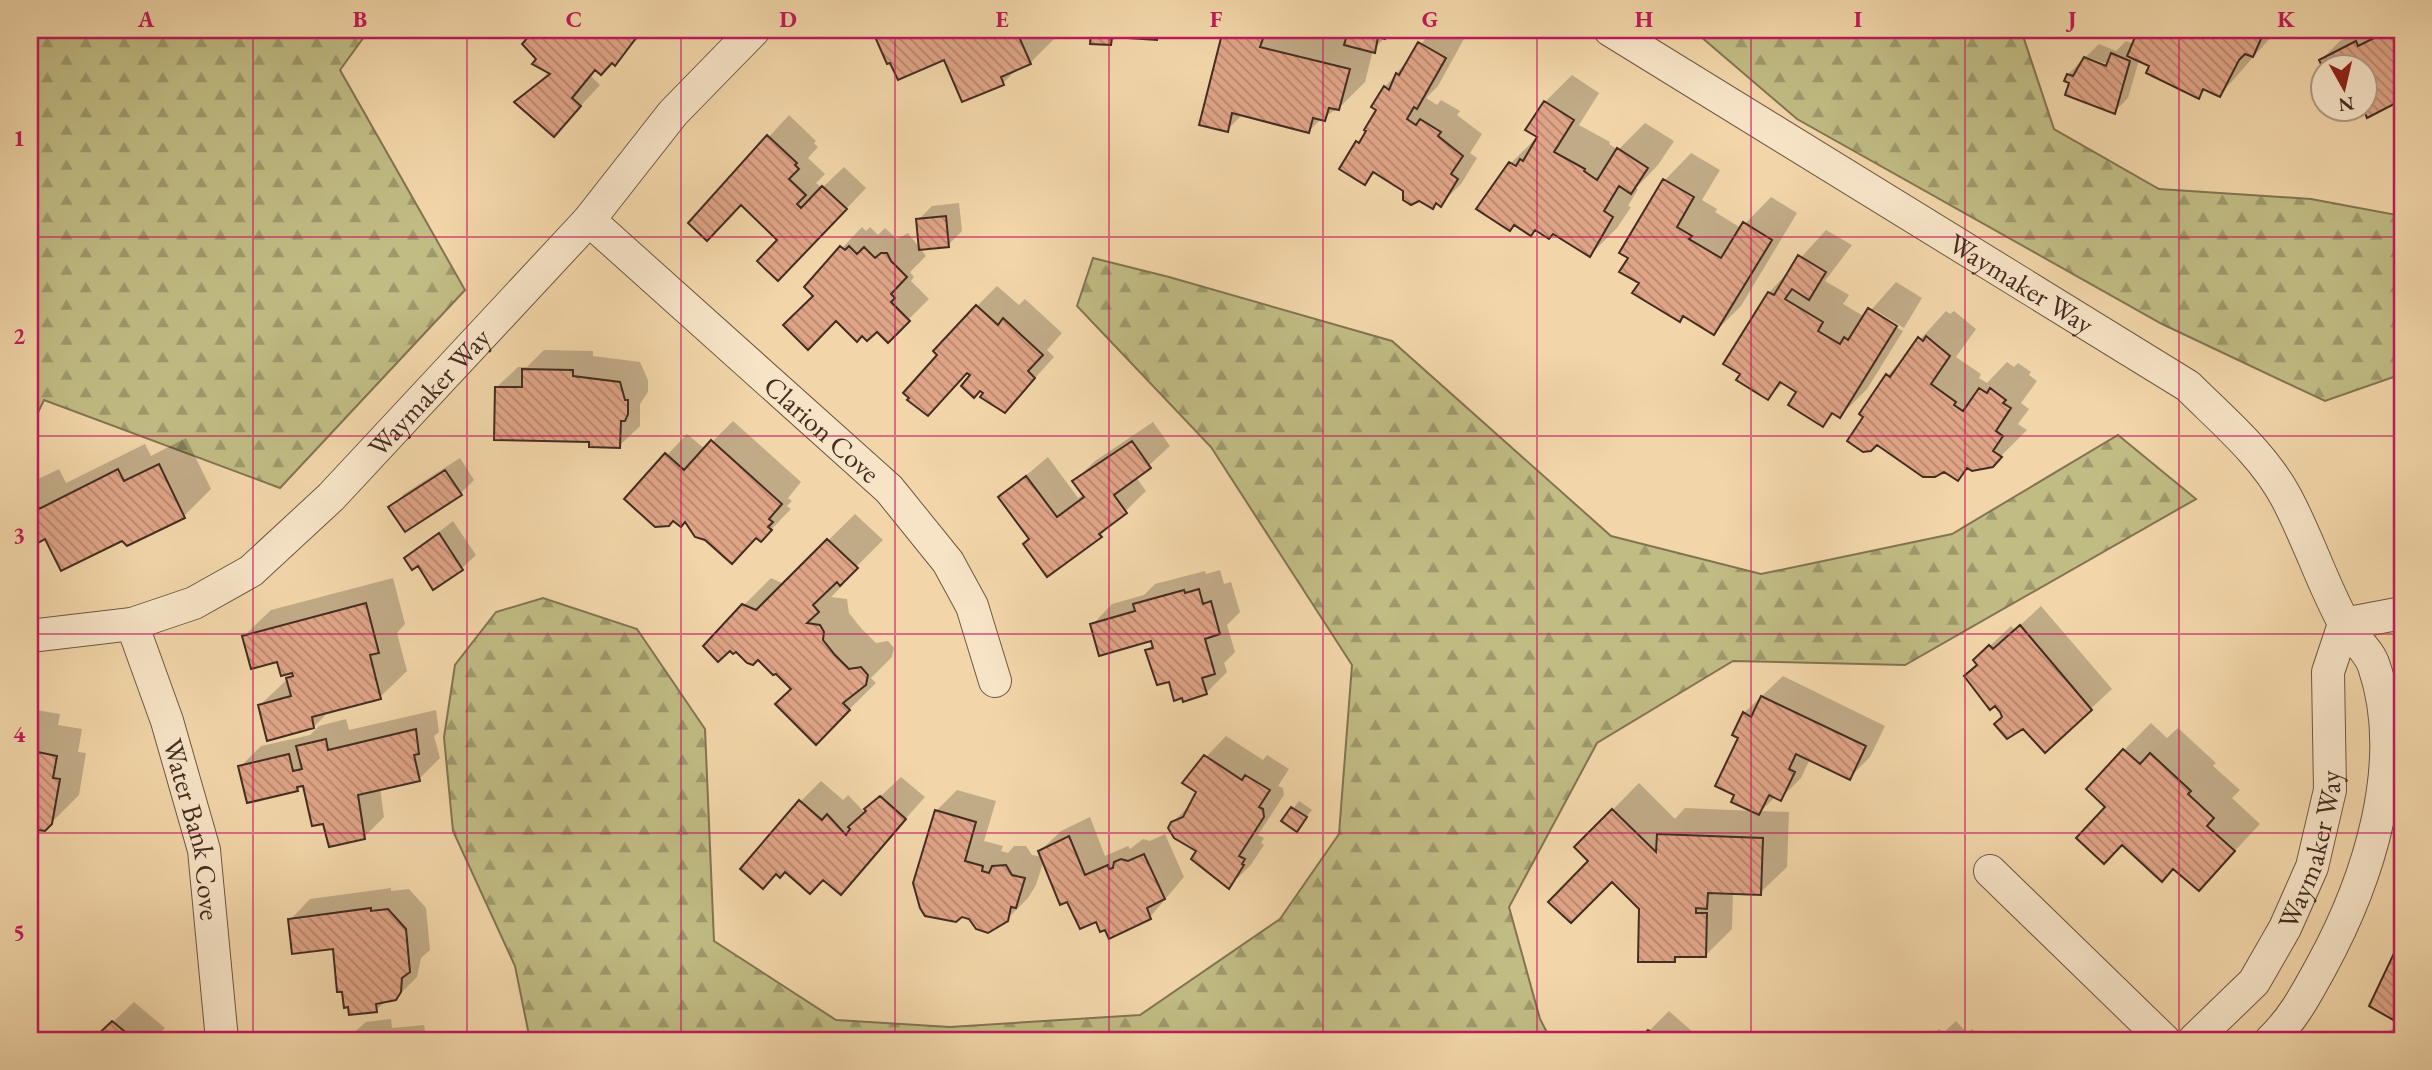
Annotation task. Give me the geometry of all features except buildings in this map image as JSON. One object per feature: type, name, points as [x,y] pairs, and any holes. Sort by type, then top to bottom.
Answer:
[{"type":"street","name":"Waymaker Way","points":[[30,636],[132,624],[194,603],[251,571],[331,497],[589,220],[673,113],[754,30]]},
{"type":"street","name":"Waymaker Way","points":[[1610,30],[2188,386],[2248,446],[2285,494],[2344,624],[2374,664],[2384,711],[2384,783],[2370,859],[2343,927],[2292,1019],[2271,1040]]},
{"type":"street","name":"Clarion Cove","points":[[589,220],[888,489],[948,562],[972,606],[995,681]]},
{"type":"street","points":[[2344,624],[2402,613]]},
{"type":"street","name":"Water Bank Cove","points":[[132,624],[167,722],[204,850],[222,1040]]},
{"type":"street","name":"Waymaker Way","points":[[2194,1040],[2255,982],[2285,928],[2312,867],[2330,790],[2328,672],[2344,624]]},
{"type":"street","points":[[1990,871],[2164,1040]]},
{"type":"green space","points":[[30,30],[369,30],[340,70],[465,290],[280,488],[44,400],[30,429]]},
{"type":"green space","points":[[1693,30],[2021,30],[2054,129],[2159,189],[2311,199],[2402,216],[2402,374],[2325,401],[2162,324],[1797,119]]},
{"type":"green space","points":[[1093,258],[1392,341],[1611,536],[1761,574],[1952,534],[2118,435],[2196,499],[1905,665],[1733,661],[1597,743],[1509,907],[1540,1019],[1551,1040],[530,1040],[515,966],[453,831],[444,737],[455,665],[496,612],[543,598],[637,629],[705,729],[714,941],[836,1020],[950,1027],[1140,1015],[1280,919],[1339,834],[1352,665],[1211,447],[1077,306]]}]
